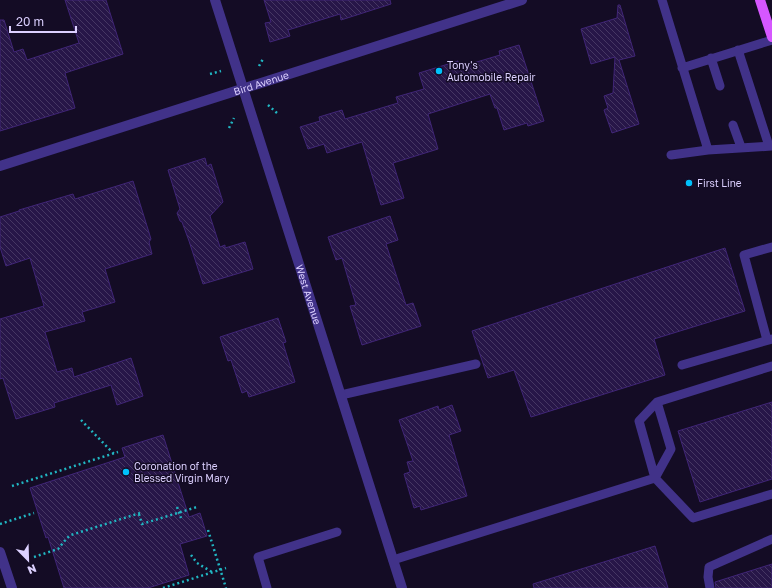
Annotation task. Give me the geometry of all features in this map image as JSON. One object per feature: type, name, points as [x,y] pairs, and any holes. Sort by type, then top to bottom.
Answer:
[{"type":"main road","points":[[760,0],[772,38]]},
{"type":"street","name":"West Avenue","points":[[215,0],[402,588]]},
{"type":"street","name":"Bird Avenue","points":[[0,166],[522,0]]},
{"type":"street","points":[[1,557],[12,588]]},
{"type":"lane","points":[[662,0],[708,150]]},
{"type":"lane","points":[[682,68],[772,38]]},
{"type":"lane","points":[[671,155],[741,147],[770,146],[738,50]]},
{"type":"lane","points":[[711,58],[720,86]]},
{"type":"lane","points":[[733,125],[741,147]]},
{"type":"lane","points":[[682,365],[769,339],[744,255],[772,247]]},
{"type":"lane","points":[[340,395],[476,364]]},
{"type":"lane","points":[[772,366],[658,402],[639,421],[655,478],[693,518],[772,494]]},
{"type":"lane","points":[[393,560],[655,478],[671,449],[658,402]]},
{"type":"lane","points":[[267,588],[258,557],[337,532]]},
{"type":"lane","points":[[710,588],[708,577],[709,567],[772,539]]},
{"type":"path","points":[[210,74],[221,71]]},
{"type":"path","points":[[268,105],[277,113]]},
{"type":"path","points":[[230,128],[234,118]]},
{"type":"path","points":[[81,420],[114,454]]},
{"type":"path","points":[[12,486],[118,452]]},
{"type":"path","points":[[177,507],[181,518]]},
{"type":"path","points":[[34,557],[58,548],[71,535],[140,514],[142,524],[197,507]]},
{"type":"path","points":[[0,524],[34,513]]},
{"type":"path","points":[[208,530],[226,588]]},
{"type":"path","points":[[191,555],[198,563],[213,572]]},
{"type":"path","points":[[163,588],[226,568]]},
{"type":"building","points":[[65,0],[106,0],[123,54],[65,73],[75,108],[0,131],[0,20],[4,20],[14,52],[23,49],[27,60],[79,43]]},
{"type":"building","points":[[264,0],[390,0],[391,4],[341,20],[340,14],[288,30],[290,36],[270,42],[265,23],[271,22]]},
{"type":"building","points":[[618,5],[620,5],[635,56],[619,60],[639,124],[612,133],[604,110],[608,108],[604,96],[613,93],[615,57],[591,64],[581,29],[617,18]]},
{"type":"building","points":[[519,45],[544,121],[528,126],[527,123],[504,130],[497,108],[495,108],[490,94],[428,114],[438,149],[393,163],[404,198],[381,205],[362,142],[327,153],[324,144],[308,149],[300,127],[320,121],[319,117],[342,110],[345,119],[398,103],[396,97],[424,89],[419,73],[458,61],[460,67],[500,55],[499,51]]},
{"type":"building","points":[[205,158],[207,166],[211,164],[223,202],[210,216],[220,247],[225,245],[225,248],[245,242],[253,269],[203,284],[189,241],[177,213],[180,209],[168,170]]},
{"type":"building","points":[[133,181],[151,239],[149,242],[152,254],[105,269],[115,302],[82,312],[85,321],[45,332],[57,372],[72,368],[74,377],[131,358],[143,396],[117,405],[111,385],[54,403],[55,407],[16,419],[3,378],[0,379],[0,319],[44,306],[30,258],[6,266],[0,247],[0,217],[73,194],[75,199]]},
{"type":"building","points":[[390,216],[398,240],[386,244],[406,305],[413,303],[421,326],[362,345],[350,306],[356,305],[342,258],[336,260],[328,237]]},
{"type":"building","points":[[725,248],[745,311],[654,339],[665,375],[531,417],[514,370],[488,378],[472,331]]},
{"type":"building","points":[[278,318],[286,342],[283,343],[295,382],[249,397],[247,391],[242,393],[231,360],[228,361],[220,337]]},
{"type":"building","points":[[772,402],[772,479],[700,502],[678,431]]},
{"type":"building","points":[[452,405],[461,431],[449,435],[467,496],[421,510],[420,506],[414,508],[404,474],[410,472],[407,462],[413,461],[399,420],[438,406],[439,410]]},
{"type":"building","points":[[163,435],[189,517],[200,513],[207,536],[180,544],[189,575],[148,588],[64,588],[48,537],[46,538],[30,488],[125,457],[122,448]]},
{"type":"building","points":[[655,546],[668,588],[534,588],[533,584]]},
{"type":"building","points":[[772,564],[772,588],[716,588],[715,582]]},
{"type":"place","name":"Tony's Automobile Repair","points":[[439,71]]},
{"type":"place","name":"First Line","points":[[689,183]]},
{"type":"place","name":"Coronation of the Blessed Virgin Mary","points":[[126,472]]}]
